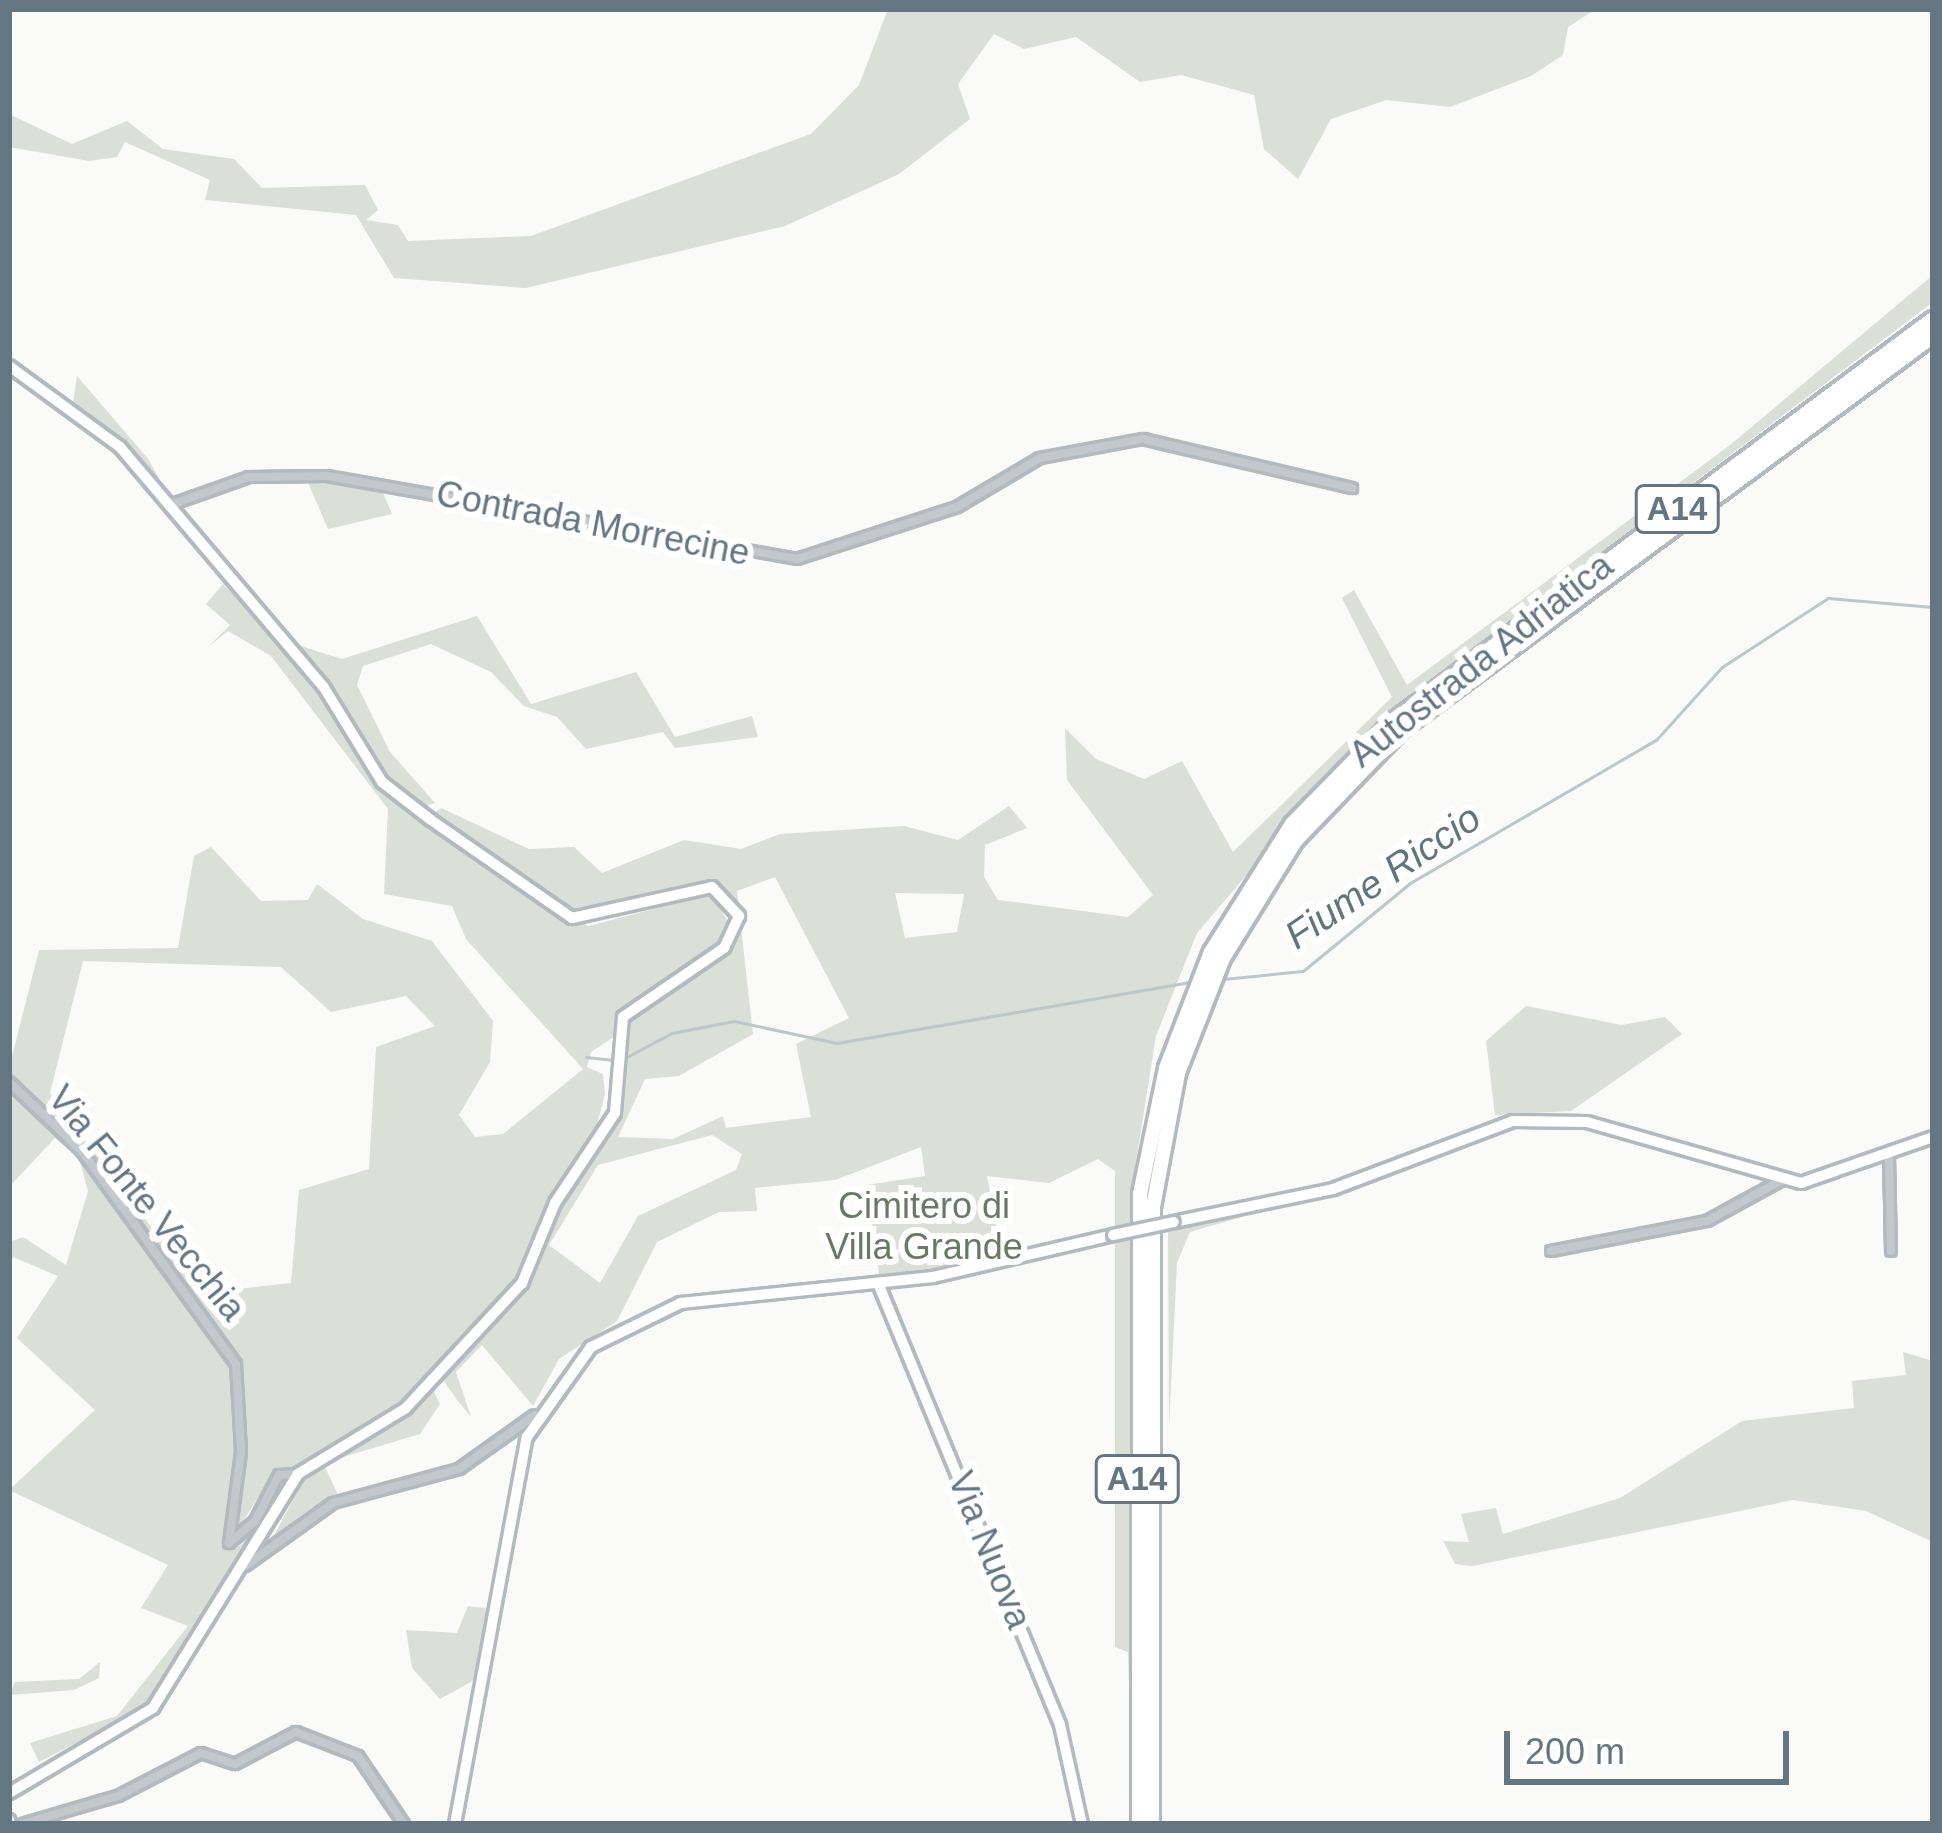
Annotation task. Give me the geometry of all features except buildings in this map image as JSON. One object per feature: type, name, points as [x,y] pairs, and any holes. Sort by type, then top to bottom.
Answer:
[{"type":"highway","name":"Autostrada Adriatica","points":[[1139,1824],[1136,1280],[1157,1137],[1223,958],[1285,845],[1402,721],[1933,319]]},
{"type":"highway","name":"Autostrada Adriatica","points":[[1425,703],[1933,336]]},
{"type":"highway","name":"Autostrada Adriatica","points":[[1152,1824],[1149,1276],[1157,1137]]},
{"type":"street","points":[[9,366],[109,436],[323,686],[382,782],[540,901],[584,921],[692,889],[733,900],[734,936],[630,1006],[620,1035],[618,1101],[555,1203],[522,1283],[406,1408],[298,1474],[153,1708],[9,1793]]},
{"type":"street","name":"Contrada Morrecine","points":[[169,505],[249,477],[326,476],[796,559],[957,507],[1040,458],[1136,440],[1352,488]]},
{"type":"street","name":"Via Fonte Vecchia","points":[[9,1082],[68,1135],[236,1364],[242,1452],[229,1543],[279,1475],[298,1474]]},
{"type":"street","points":[[245,1566],[333,1503],[459,1469],[535,1415],[570,1367],[640,1316],[878,1283],[1333,1189],[1514,1121],[1587,1122],[1780,1181],[1835,1178],[1933,1137]]},
{"type":"street","points":[[1889,1156],[1891,1251]]},
{"type":"street","points":[[1551,1251],[1707,1221],[1780,1181]]},
{"type":"street","name":"Via Nuova","points":[[878,1283],[1060,1725],[1082,1824]]},
{"type":"street","points":[[455,1824],[535,1415]]},
{"type":"street","points":[[22,1824],[118,1796],[201,1753],[235,1764],[296,1732],[358,1756],[404,1824]]},
{"type":"green space","points":[[888,9],[1596,9],[1568,27],[1563,55],[1531,76],[1450,107],[1386,100],[1331,119],[1298,179],[1264,149],[1254,95],[1181,75],[1140,82],[1076,37],[1024,49],[994,34],[958,84],[970,119],[899,174],[785,226],[526,288],[394,278],[356,215],[205,200],[210,180],[125,142],[117,157],[89,161],[9,147],[9,114],[72,144],[127,121],[163,149],[234,159],[262,188],[365,185],[378,210],[366,220],[398,225],[408,241],[531,236],[811,134],[859,85]]},
{"type":"green space","name":"Cimitero di Villa Grande","points":[[1933,275],[1933,302],[1379,720],[1197,933],[1156,1036],[1133,1180],[1131,1747],[1128,1652],[1115,1647],[1115,1171],[1098,1159],[1049,1183],[987,1176],[1002,1257],[880,1281],[867,1185],[925,1176],[921,1147],[835,1180],[755,1188],[757,1211],[719,1212],[657,1242],[617,1321],[559,1359],[533,1406],[482,1345],[456,1372],[471,1417],[458,1401],[443,1380],[522,1290],[572,1180],[617,1121],[627,1020],[726,949],[741,924],[753,1034],[679,1076],[645,1079],[618,1137],[673,1139],[723,1116],[726,1128],[811,1117],[796,1044],[849,1018],[775,877],[737,891],[740,922],[735,899],[712,883],[576,915],[431,815],[441,808],[529,849],[574,847],[602,873],[684,840],[741,849],[780,834],[904,826],[958,840],[1009,806],[1027,828],[985,845],[984,877],[998,900],[1128,917],[1153,895],[1067,780],[1065,728],[1096,759],[1144,779],[1182,761],[1233,852],[1392,697],[1342,598],[1354,590],[1407,685],[1730,445]],"holes":[[[895,893],[964,894],[957,932],[905,938]],[[712,1135],[742,1154],[736,1170],[638,1216],[600,1283],[549,1245],[598,1165]]]},
{"type":"green space","points":[[77,376],[149,460],[167,494],[73,403]]},
{"type":"green space","points":[[307,480],[381,488],[392,514],[328,529]]},
{"type":"green space","points":[[223,584],[309,674],[382,789],[526,896],[589,926],[710,894],[730,924],[719,946],[633,1000],[617,1035],[591,1052],[587,1067],[603,1074],[605,1094],[596,1129],[523,1271],[428,1380],[440,1404],[420,1434],[323,1463],[339,1497],[264,1554],[307,1474],[274,1474],[226,1546],[240,1546],[284,1488],[153,1703],[39,1762],[30,1743],[117,1716],[188,1626],[141,1608],[168,1565],[9,1490],[95,1410],[17,1338],[58,1276],[13,1257],[9,1267],[9,1242],[23,1237],[66,1265],[88,1191],[79,1158],[55,1138],[9,1187],[9,1068],[39,950],[178,948],[194,856],[211,847],[261,901],[308,900],[317,884],[363,919],[432,941],[493,1021],[490,1062],[459,1115],[475,1137],[503,1134],[583,1069],[466,939],[452,906],[384,894],[388,809],[271,656],[228,631],[208,647],[230,625],[206,604]],"holes":[[[83,961],[281,967],[331,1012],[406,996],[435,1026],[376,1047],[369,1169],[299,1190],[291,1283],[201,1293],[50,1093]]]},
{"type":"green space","points":[[477,616],[531,704],[636,672],[675,737],[752,716],[758,737],[675,748],[663,732],[586,749],[557,717],[524,706],[491,672],[431,644],[363,666],[357,685],[390,752],[435,803],[422,807],[376,766],[291,643],[342,659]]},
{"type":"green space","points":[[1526,1006],[1622,1025],[1665,1017],[1682,1034],[1571,1111],[1495,1115],[1486,1041]]},
{"type":"green space","points":[[1311,1197],[1190,1232],[1177,1263],[1169,1428],[1168,1229]]},
{"type":"green space","points":[[1903,1352],[1933,1361],[1933,1542],[1866,1511],[1793,1500],[1473,1566],[1455,1564],[1443,1541],[1469,1542],[1461,1514],[1496,1508],[1503,1534],[1620,1498],[1742,1421],[1854,1408],[1852,1381],[1906,1375]]},
{"type":"green space","points":[[468,1606],[492,1609],[478,1678],[440,1699],[412,1668],[406,1630],[457,1633]]},
{"type":"green space","points":[[100,1662],[99,1678],[74,1690],[9,1695],[15,1682],[79,1679]]},
{"type":"waterway","name":"Fiume Riccio","points":[[1223,979],[1303,971],[1410,883],[1656,740],[1722,667],[1828,598],[1933,607]]},
{"type":"waterway","name":"Fiume Riccio","points":[[623,1059],[672,1033],[734,1021],[837,1043],[1196,981]]},
{"type":"waterway","name":"Fiume Riccio","points":[[586,1057],[614,1060]]}]
